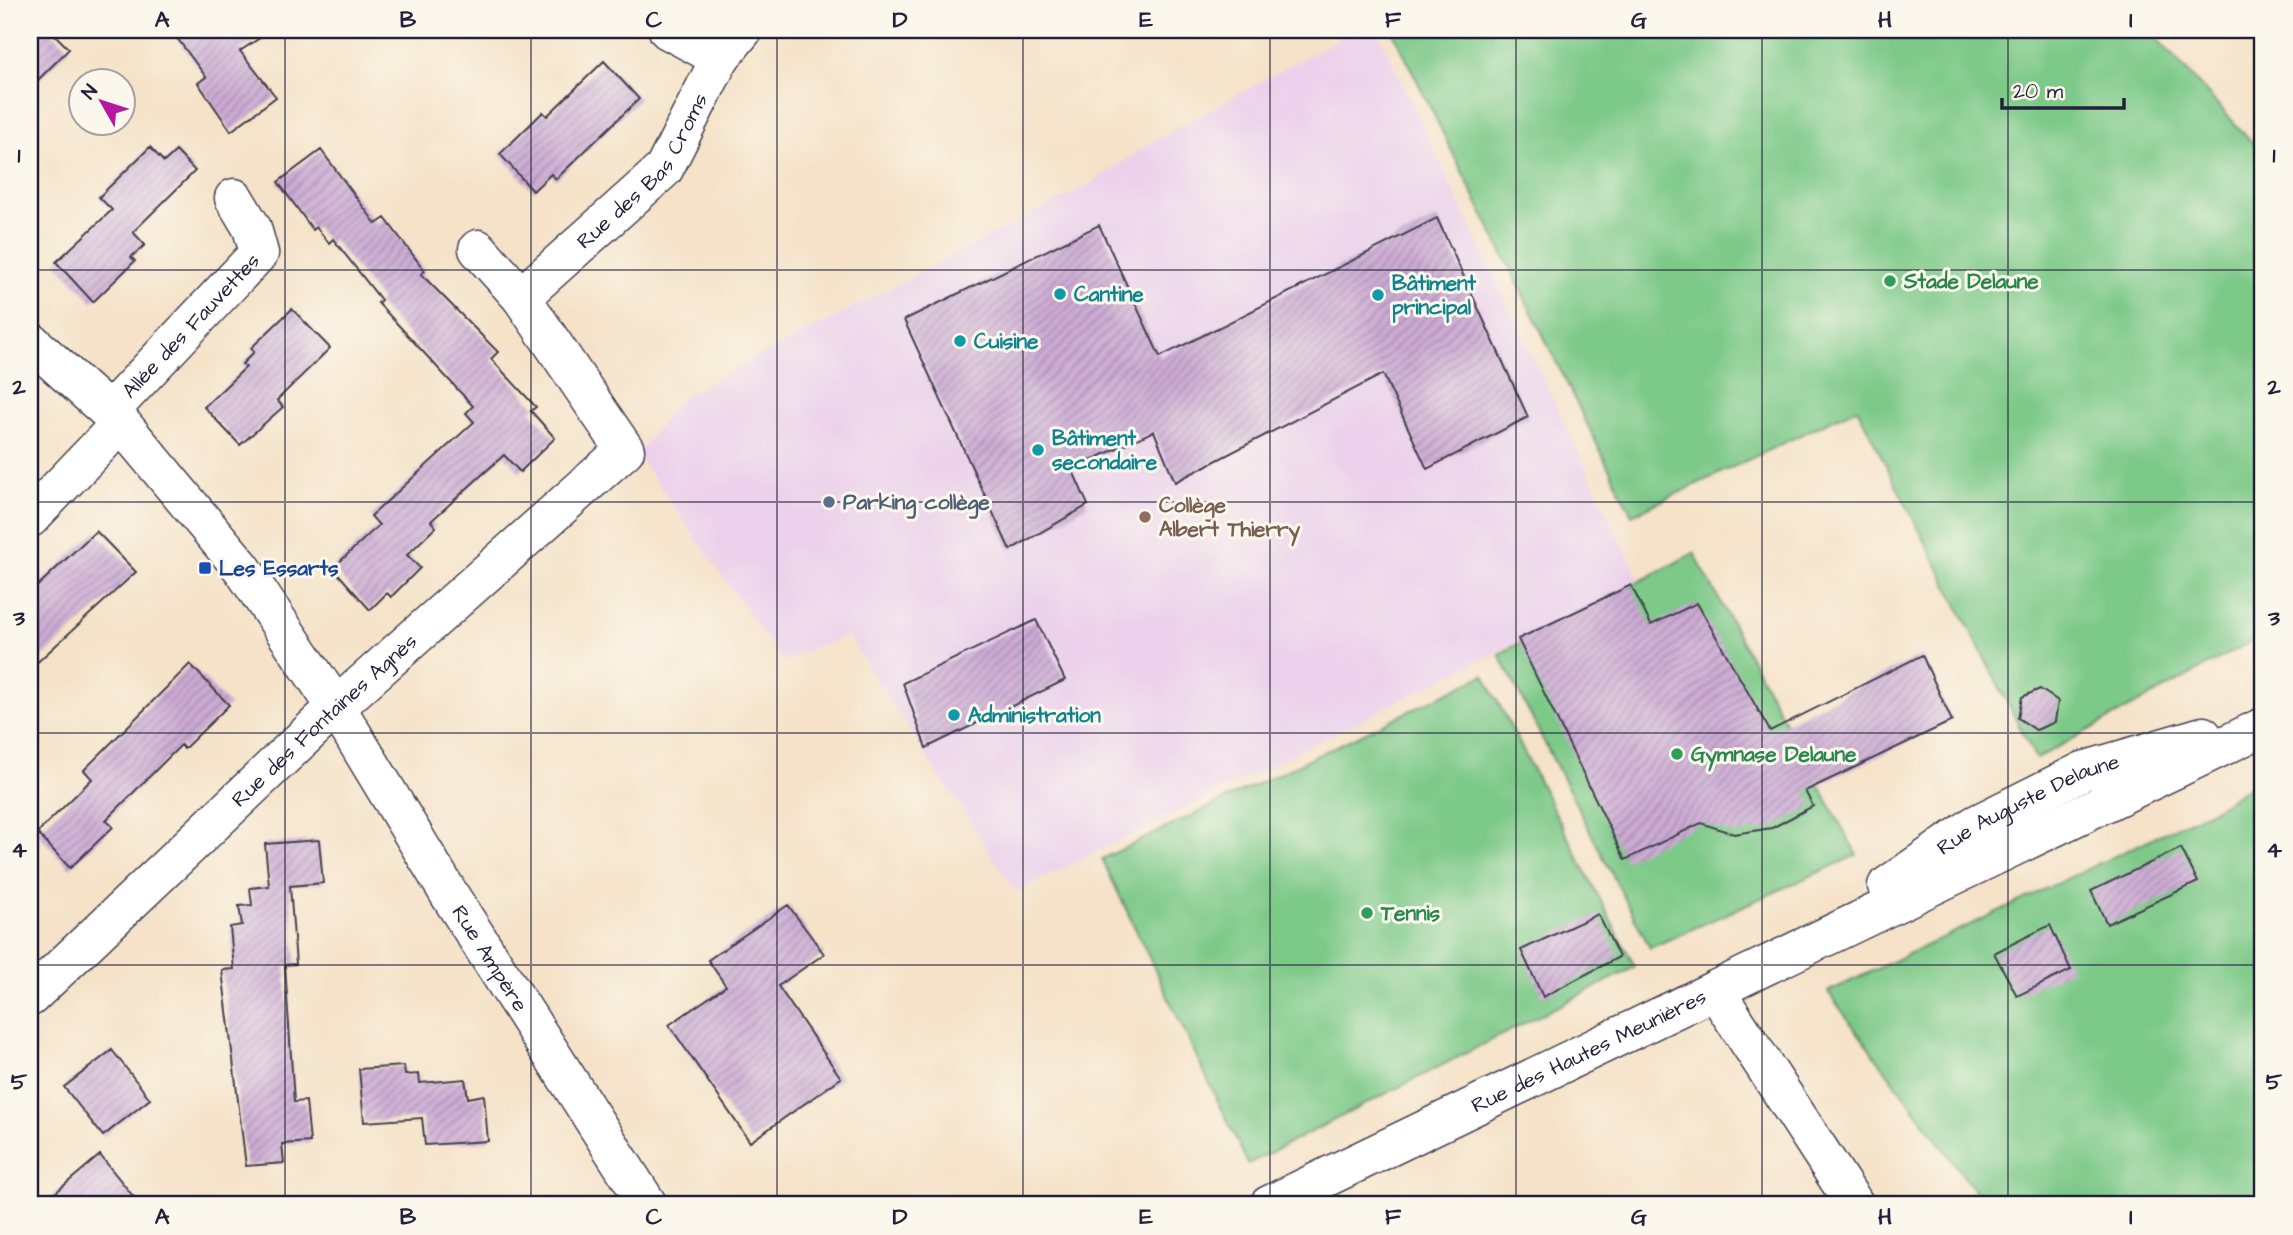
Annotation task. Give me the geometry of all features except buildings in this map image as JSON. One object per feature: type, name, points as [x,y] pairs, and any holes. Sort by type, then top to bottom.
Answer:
[{"type":"street","points":[[668,30],[731,44]]},
{"type":"street","name":"Rue des Bas Croms","points":[[521,297],[664,169],[731,44]]},
{"type":"street","name":"Allée des Fauvettes","points":[[115,418],[259,253],[252,228],[234,198]]},
{"type":"street","points":[[478,249],[521,297]]},
{"type":"street","name":"Rue des Fontaines Agnès","points":[[30,997],[336,706],[625,450],[521,297]]},
{"type":"street","name":"Rue Ampère","points":[[30,341],[115,418],[242,568],[336,706],[449,894],[648,1205]]},
{"type":"street","points":[[30,518],[115,418]]},
{"type":"street","name":"Rue Auguste Delaune","points":[[1715,990],[2263,726]]},
{"type":"street","name":"Rue des Hautes Meunières","points":[[1269,1205],[1715,990],[1855,1205]]},
{"type":"shaded area","name":"Collège Albert Thierry","points":[[1355,30],[1377,30],[1640,581],[1016,892],[847,635],[782,661],[637,454],[684,396],[1088,185],[1157,139]]},
{"type":"green space","name":"Stade Delaune","points":[[1392,30],[2149,30],[2263,154],[2263,635],[2036,759],[1857,408],[1632,515]]},
{"type":"green space","name":"Gymnase Delaune","points":[[1694,553],[1857,855],[1650,948],[1499,654]]},
{"type":"green space","name":"Tennis","points":[[1484,675],[1635,967],[1248,1164],[1102,859]]},
{"type":"green space","points":[[2263,777],[2263,1205],[1985,1205],[1828,992],[2216,808]]},
{"type":"place","name":"Stade Delaune","points":[[1890,281]]},
{"type":"place","name":"Cantine","points":[[1060,294]]},
{"type":"place","name":"Bâtiment principal","points":[[1378,295]]},
{"type":"place","name":"Cuisine","points":[[960,341]]},
{"type":"place","name":"Bâtiment secondaire","points":[[1038,450]]},
{"type":"place","name":"Parking collège","points":[[829,502]]},
{"type":"place","name":"Collège Albert Thierry","points":[[1145,517]]},
{"type":"place","name":"Les Essarts","points":[[205,568]]},
{"type":"place","name":"Administration","points":[[954,715]]},
{"type":"place","name":"Gymnase Delaune","points":[[1677,754]]},
{"type":"place","name":"Tennis","points":[[1367,913]]}]
